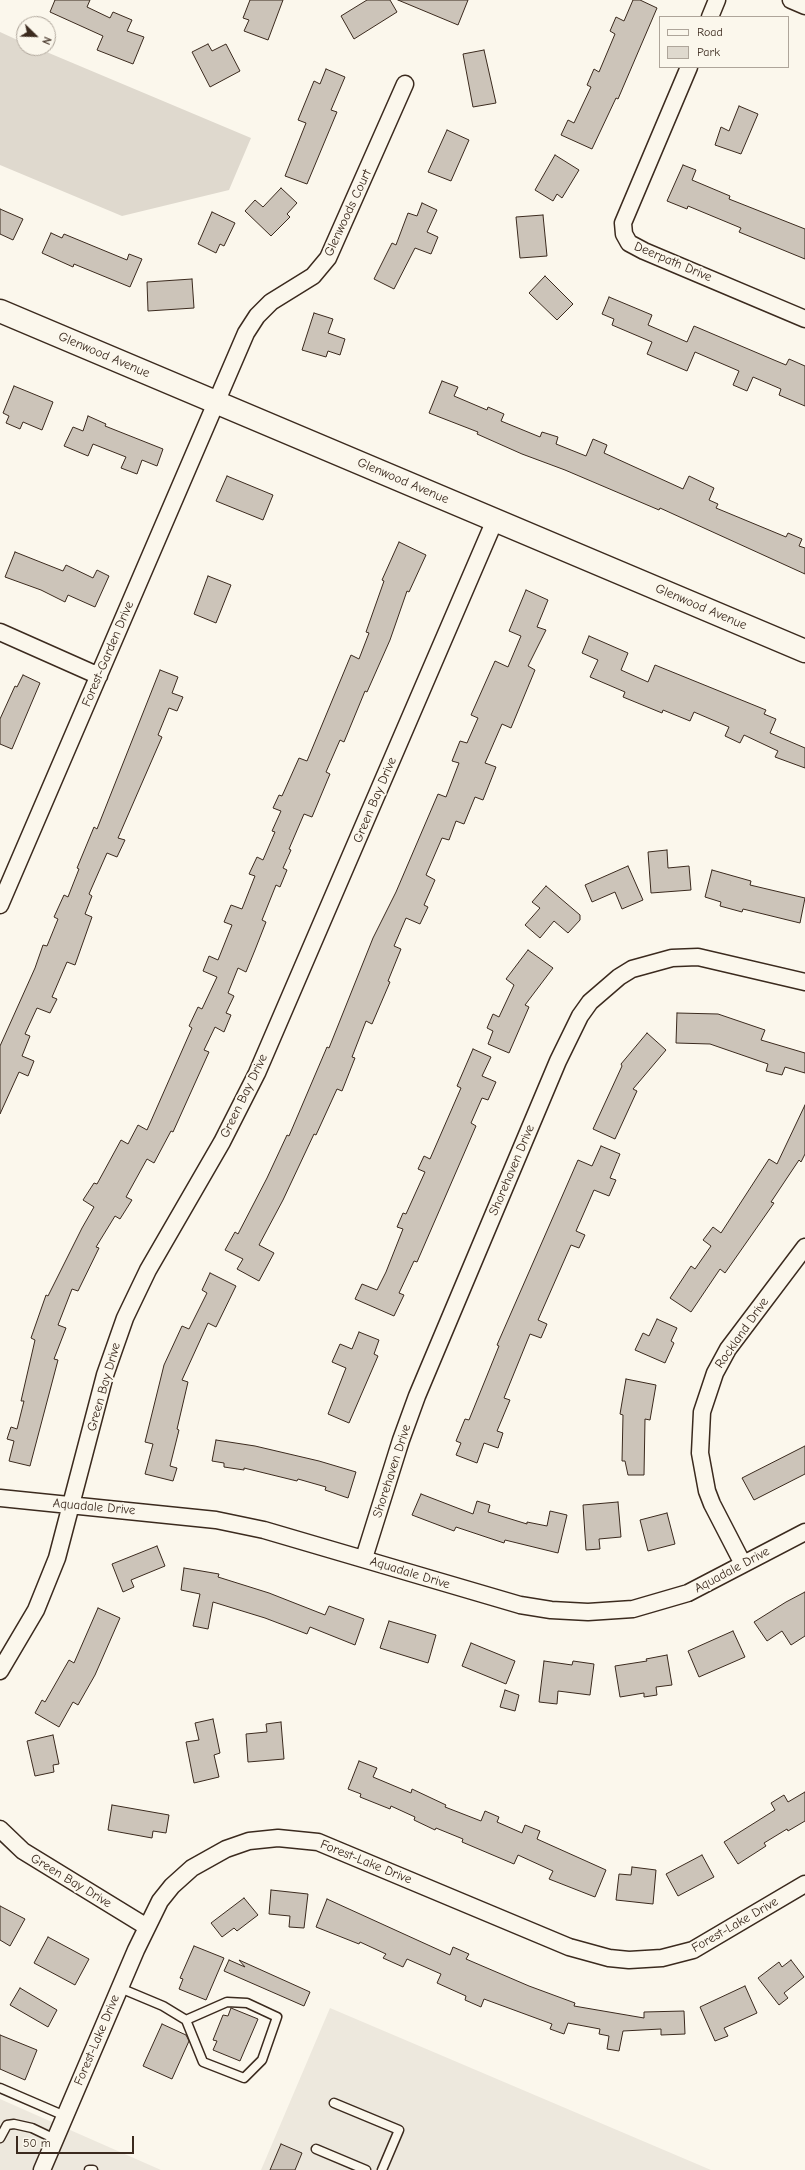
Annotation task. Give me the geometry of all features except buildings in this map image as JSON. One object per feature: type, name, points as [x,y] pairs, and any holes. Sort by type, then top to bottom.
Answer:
[{"type":"street","points":[[710,16],[717,0]]},
{"type":"street","points":[[791,0],[805,6]]},
{"type":"street","name":"Deerpath Drive","points":[[689,68],[623,223],[624,234],[629,243],[644,251],[805,319]]},
{"type":"street","name":"Glenwoods Court","points":[[216,402],[246,333],[257,316],[277,297],[313,276],[328,258],[405,84]]},
{"type":"street","name":"Glenwood Avenue","points":[[0,311],[805,651]]},
{"type":"street","name":"Forest-Garden Drive","points":[[0,905],[216,402]]},
{"type":"street","name":"Green Bay Drive","points":[[0,1671],[42,1598],[58,1558],[105,1375],[125,1318],[148,1270],[222,1142],[257,1073],[495,520]]},
{"type":"street","points":[[0,632],[99,676]]},
{"type":"street","name":"Shorehaven Drive","points":[[364,1558],[401,1440],[417,1396],[558,1061],[580,1016],[590,1002],[619,977],[632,969],[672,958],[698,957],[805,982]]},
{"type":"street","name":"Rockland Drive","points":[[743,1564],[712,1504],[707,1491],[700,1453],[702,1412],[715,1373],[728,1349],[805,1247]]},
{"type":"street","name":"Aquadale Drive","points":[[0,1498],[216,1520],[264,1530],[364,1558],[520,1605],[551,1610],[588,1612],[632,1609],[668,1600],[688,1593],[805,1532]]},
{"type":"street","name":"Green Bay Drive","points":[[0,1829],[23,1852],[147,1927]]},
{"type":"street","name":"Forest-Lake Drive","points":[[42,2170],[120,1988],[160,1901],[172,1886],[192,1868],[226,1848],[249,1841],[278,1838],[318,1842],[569,1948],[609,1958],[629,1960],[662,1958],[702,1946],[805,1884]]},
{"type":"lane","points":[[120,1988],[163,2006],[186,2020],[203,2062],[244,2078],[262,2060],[277,2017],[247,2003],[227,2002],[186,2020]]},
{"type":"lane","points":[[0,2088],[65,2116]]},
{"type":"lane","points":[[334,2103],[399,2130],[382,2170]]},
{"type":"lane","points":[[0,2138],[7,2125],[14,2124],[32,2128],[55,2139]]},
{"type":"lane","points":[[316,2149],[366,2170]]},
{"type":"shaded area","points":[[330,2008],[711,2170],[261,2170]]},
{"type":"shaded area","points":[[0,2099],[61,2126],[161,2170],[0,2170]]},
{"type":"green space","points":[[0,32],[16,39],[16,56],[56,56],[251,138],[229,190],[122,216],[0,165]]}]
